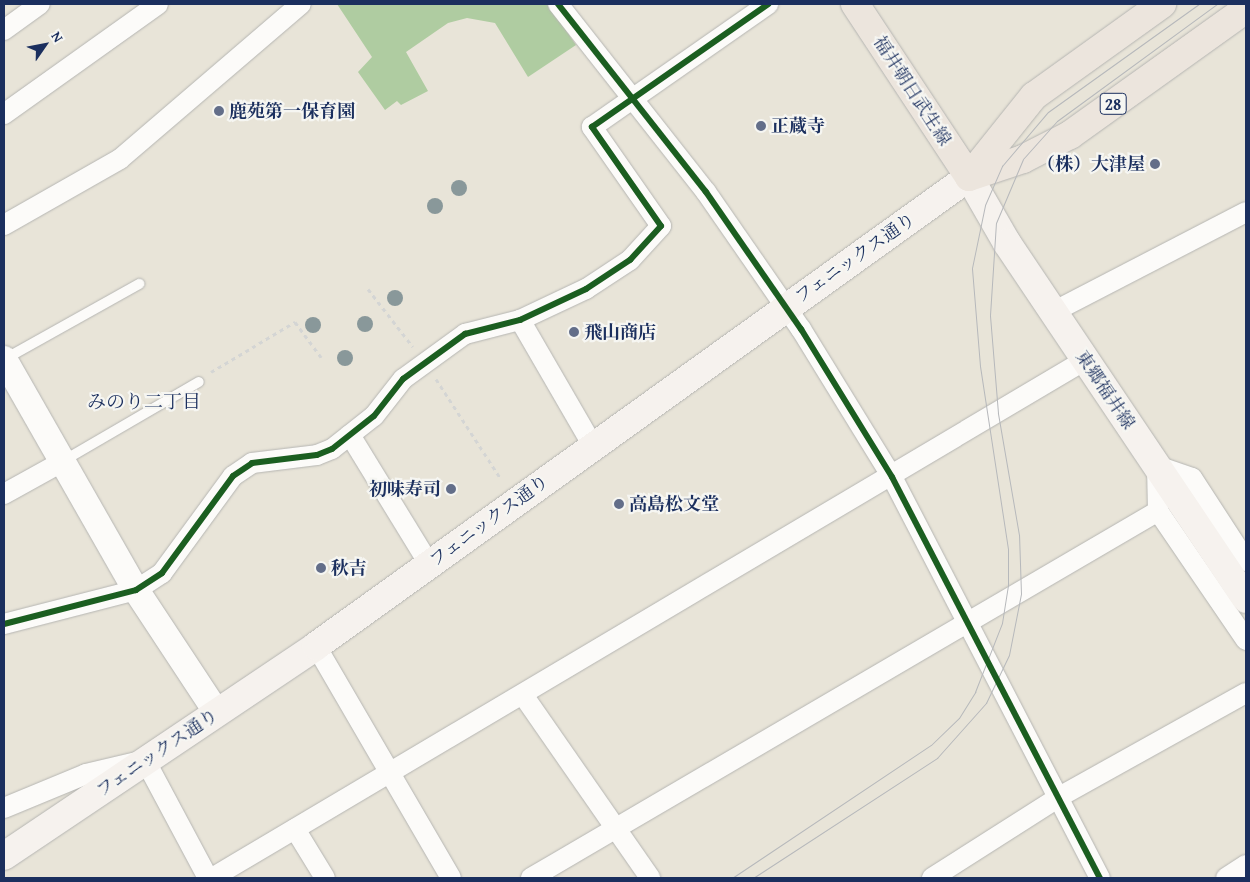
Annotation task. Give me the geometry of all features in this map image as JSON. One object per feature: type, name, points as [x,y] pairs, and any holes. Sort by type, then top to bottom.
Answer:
[{"type":"main road","name":"福井朝日武生線","points":[[855,4],[969,177]]},
{"type":"main road","name":"フェニックス通り","points":[[4,856],[316,646],[969,177],[1034,96],[1162,4]]},
{"type":"main road","name":"フェニックス通り","points":[[969,177],[1023,158],[1070,134],[1246,9]]},
{"type":"main road","name":"東郷福井線","points":[[969,177],[1053,312],[1246,599]]},
{"type":"street","points":[[4,30],[40,4]]},
{"type":"street","points":[[4,225],[127,154],[301,4]]},
{"type":"street","points":[[558,4],[706,192],[787,306],[892,477],[1060,796],[1100,878]]},
{"type":"street","points":[[4,624],[136,590],[162,573],[233,476],[252,463],[317,455],[350,435],[374,416],[403,379],[465,334],[520,320],[586,290],[623,265],[661,226],[592,127],[768,4]]},
{"type":"street","points":[[4,114],[147,7]]},
{"type":"street","points":[[1053,312],[1245,213]]},
{"type":"street","points":[[520,320],[593,446]]},
{"type":"street","points":[[4,359],[136,590],[217,713]]},
{"type":"street","points":[[212,878],[892,477],[1085,360]]},
{"type":"street","points":[[350,435],[430,564]]},
{"type":"street","points":[[4,494],[62,462]]},
{"type":"street","points":[[1245,557],[1192,478],[1157,466],[1158,511],[1246,640]]},
{"type":"street","points":[[531,878],[1158,511]]},
{"type":"street","points":[[316,646],[392,772],[451,878]]},
{"type":"street","points":[[932,878],[1060,796],[1246,693]]},
{"type":"street","points":[[523,695],[650,878]]},
{"type":"street","points":[[4,808],[86,774],[145,760],[208,878]]},
{"type":"street","points":[[296,829],[325,878]]},
{"type":"street","points":[[1226,878],[1246,865]]},
{"type":"lane","points":[[4,359],[139,284]]},
{"type":"lane","points":[[62,462],[199,382]]},
{"type":"path","points":[[368,289],[419,356]]},
{"type":"path","points":[[199,382],[294,322],[321,357]]},
{"type":"path","points":[[429,370],[501,479]]},
{"type":"green space","points":[[337,4],[548,4],[576,45],[528,77],[495,23],[467,18],[448,23],[406,52],[428,91],[401,105],[397,101],[385,110],[358,72],[372,57]]},
{"type":"tram line","points":[[732,878],[931,745],[959,718],[975,692],[1002,623],[1008,586],[1008,549],[980,366],[972,268],[985,205],[1002,166],[1048,112],[1199,4]]},
{"type":"tram line","points":[[753,878],[937,758],[986,703],[1009,655],[1021,594],[1019,535],[998,413],[990,315],[996,223],[1023,159],[1057,121],[1217,4]]},
{"type":"cycle path","points":[[558,4],[706,192],[801,329],[892,477],[1100,878]]},
{"type":"cycle path","points":[[4,624],[136,590],[162,573],[233,476],[252,463],[317,455],[332,449],[374,416],[403,379],[465,334],[520,320],[586,289],[630,260],[661,226],[592,127],[768,4]]},
{"type":"place","name":"鹿苑第一保育園","points":[[219,111]]},
{"type":"place","name":"正蔵寺","points":[[761,126]]},
{"type":"place","name":"（株）大津屋","points":[[1155,164]]},
{"type":"place","name":"飛山商店","points":[[574,332]]},
{"type":"place","name":"初味寿司","points":[[451,489]]},
{"type":"place","name":"高島松文堂","points":[[619,504]]},
{"type":"place","name":"秋吉","points":[[321,568]]},
{"type":"district","name":"みのり二丁目","points":[[144,402]]}]
